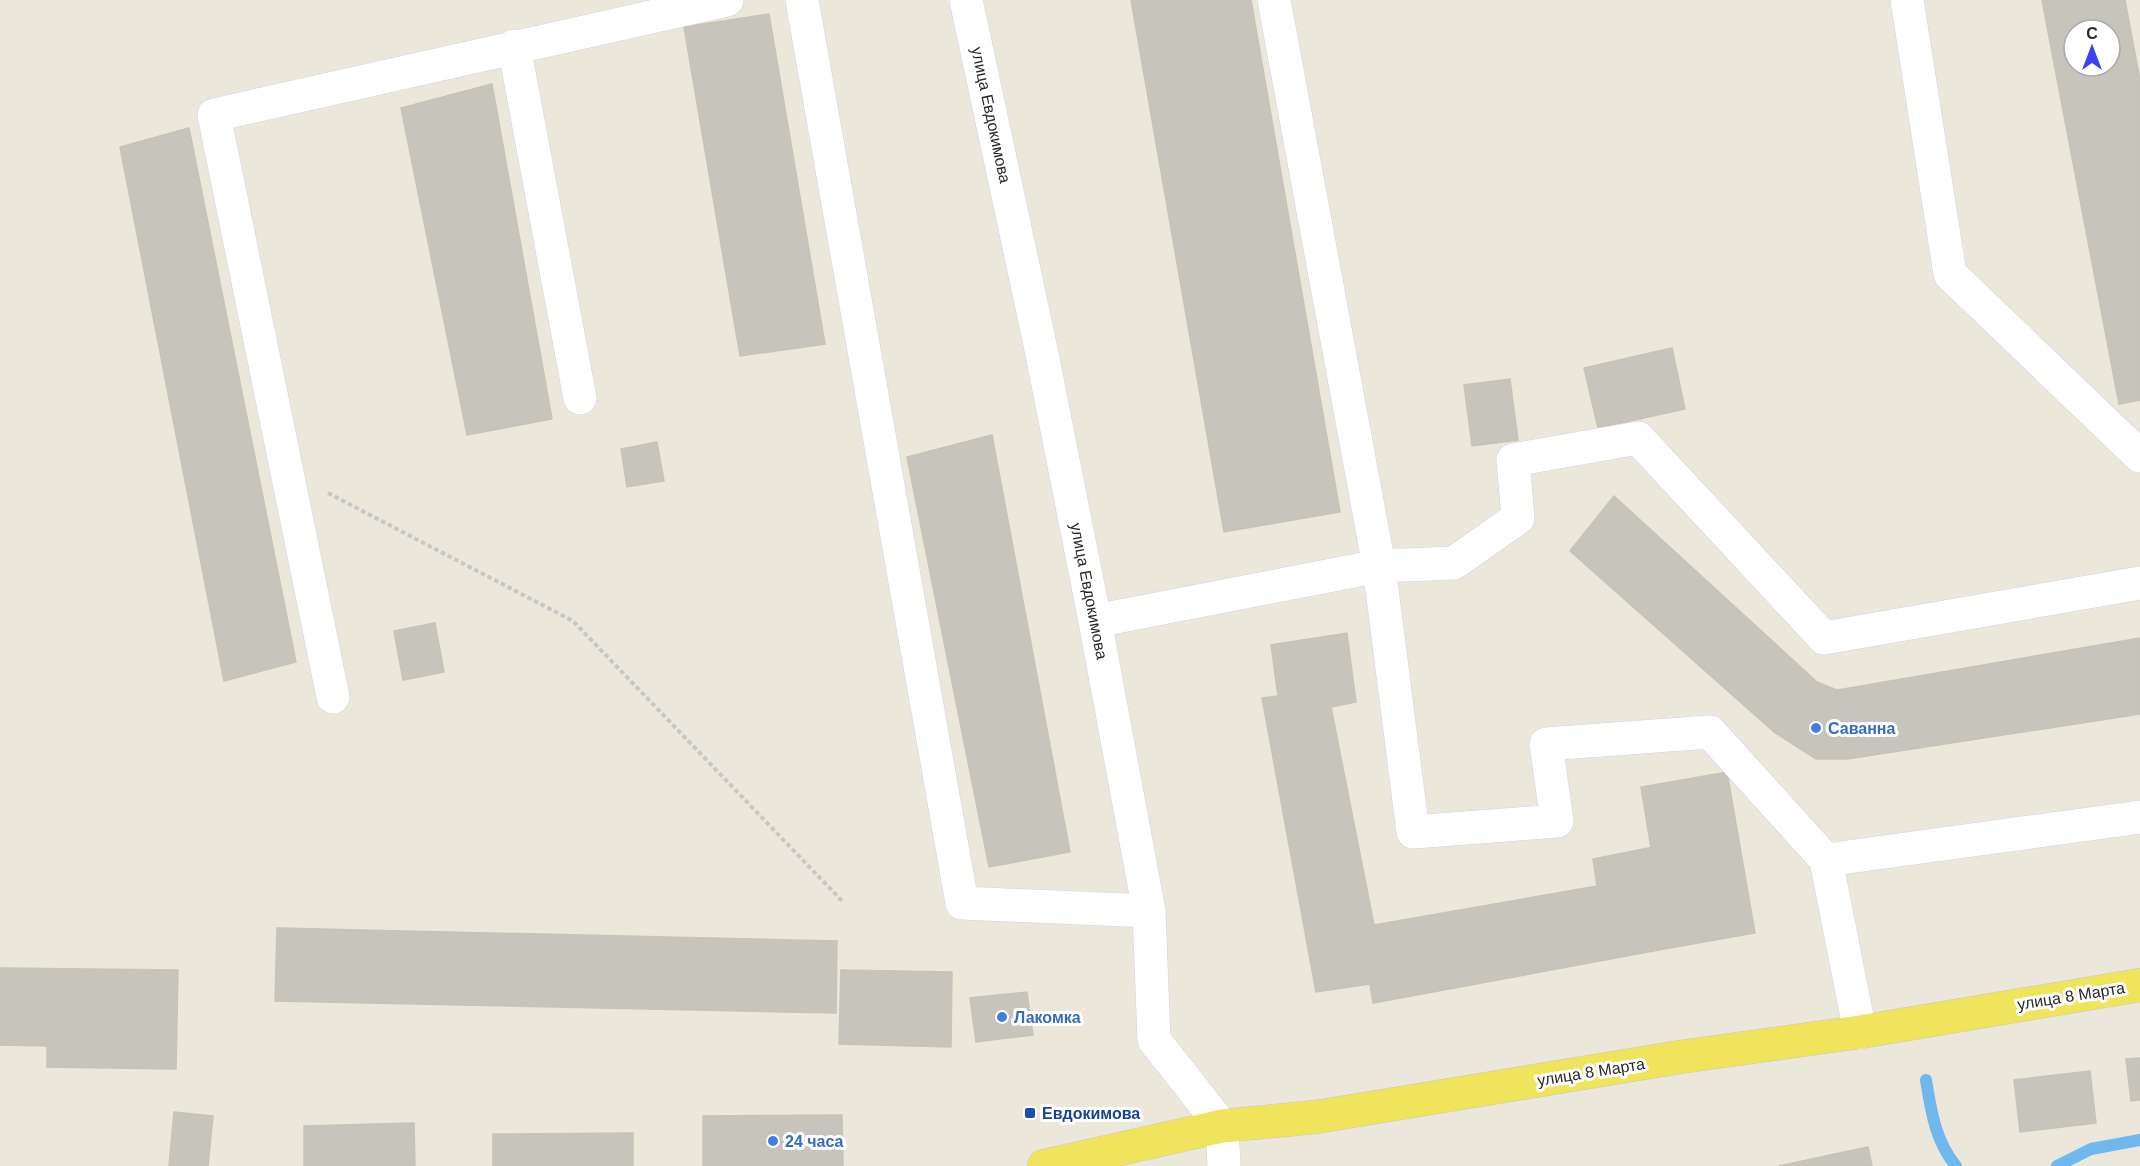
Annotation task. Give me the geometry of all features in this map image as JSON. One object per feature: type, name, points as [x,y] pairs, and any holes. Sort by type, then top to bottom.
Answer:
[{"type":"main road","name":"улица 8 Марта","points":[[1044,1166],[1222,1126],[1316,1117],[1680,1057],[1860,1032],[2140,984]]},
{"type":"street","points":[[333,697],[214,114],[727,0]]},
{"type":"street","points":[[802,0],[962,903],[1149,911]]},
{"type":"street","name":"улица Евдокимова","points":[[966,0],[1095,621],[1149,911],[1154,1040],[1222,1126]]},
{"type":"street","points":[[1274,0],[1379,566],[1413,832],[1557,821],[1546,744],[1710,732],[1826,860],[1860,1032]]},
{"type":"street","points":[[1907,0],[1950,274],[2140,456]]},
{"type":"street","points":[[514,46],[580,398]]},
{"type":"street","points":[[1095,621],[1379,566],[1454,563],[1518,519],[1513,460],[1638,438],[1824,638],[2140,583]]},
{"type":"street","points":[[1826,860],[2140,817]]},
{"type":"street","points":[[1222,1126],[1224,1166]]},
{"type":"path","points":[[287,472],[573,621],[844,903]]},
{"type":"building","points":[[1131,0],[1251,0],[1340,512],[1224,532]]},
{"type":"building","points":[[2042,0],[2125,0],[2140,80],[2140,400],[2119,404]]},
{"type":"building","points":[[769,14],[825,344],[740,356],[684,27]]},
{"type":"building","points":[[492,84],[552,419],[467,435],[401,108]]},
{"type":"building","points":[[189,128],[296,662],[224,681],[120,147]]},
{"type":"building","points":[[1672,348],[1685,409],[1598,428],[1584,368]]},
{"type":"building","points":[[1510,379],[1518,440],[1472,446],[1464,385]]},
{"type":"building","points":[[992,435],[1070,852],[989,867],[907,457]]},
{"type":"building","points":[[657,442],[664,481],[627,487],[621,449]]},
{"type":"building","points":[[1614,496],[1817,682],[1774,732],[1570,551]]},
{"type":"building","points":[[435,623],[444,672],[403,680],[394,631]]},
{"type":"building","points":[[1347,633],[1356,702],[1331,707],[1374,925],[1597,886],[1593,859],[1664,845],[1671,883],[1654,886],[1665,949],[1373,1003],[1370,984],[1316,992],[1262,698],[1278,696],[1271,645]]},
{"type":"building","points":[[2140,638],[2140,714],[1848,759],[1837,690]]},
{"type":"building","points":[[1817,682],[1837,690],[1848,759],[1816,759],[1774,732]]},
{"type":"building","points":[[1727,772],[1755,933],[1665,949],[1654,886],[1671,883],[1664,845],[1651,848],[1641,787]]},
{"type":"building","points":[[277,928],[837,941],[836,1013],[275,1001]]},
{"type":"building","points":[[0,968],[178,970],[176,1069],[47,1067],[47,1046],[0,1045]]},
{"type":"building","points":[[841,970],[952,972],[951,1047],[839,1044]]},
{"type":"building","points":[[1027,992],[1033,1035],[976,1042],[970,998]]},
{"type":"building","points":[[2140,1058],[2140,1100],[2131,1101],[2126,1059]]},
{"type":"building","points":[[2090,1071],[2096,1123],[2020,1132],[2014,1080]]},
{"type":"building","points":[[174,1112],[213,1116],[208,1166],[169,1166]]},
{"type":"building","name":"24 часа","points":[[842,1115],[843,1166],[703,1166],[703,1116]]},
{"type":"building","points":[[414,1123],[415,1166],[304,1166],[304,1126]]},
{"type":"building","points":[[633,1133],[633,1166],[493,1166],[493,1134]]},
{"type":"building","points":[[1868,1147],[1872,1166],[1779,1166]]},
{"type":"waterway","points":[[1926,1080],[1932,1114],[1939,1136],[1956,1166]]},
{"type":"waterway","points":[[2057,1166],[2091,1149],[2140,1140]]},
{"type":"place","name":"Саванна","points":[[1816,728]]},
{"type":"place","name":"Лакомка","points":[[1002,1017]]},
{"type":"place","name":"Евдокимова","points":[[1030,1113]]},
{"type":"place","name":"24 часа","points":[[773,1141]]}]
